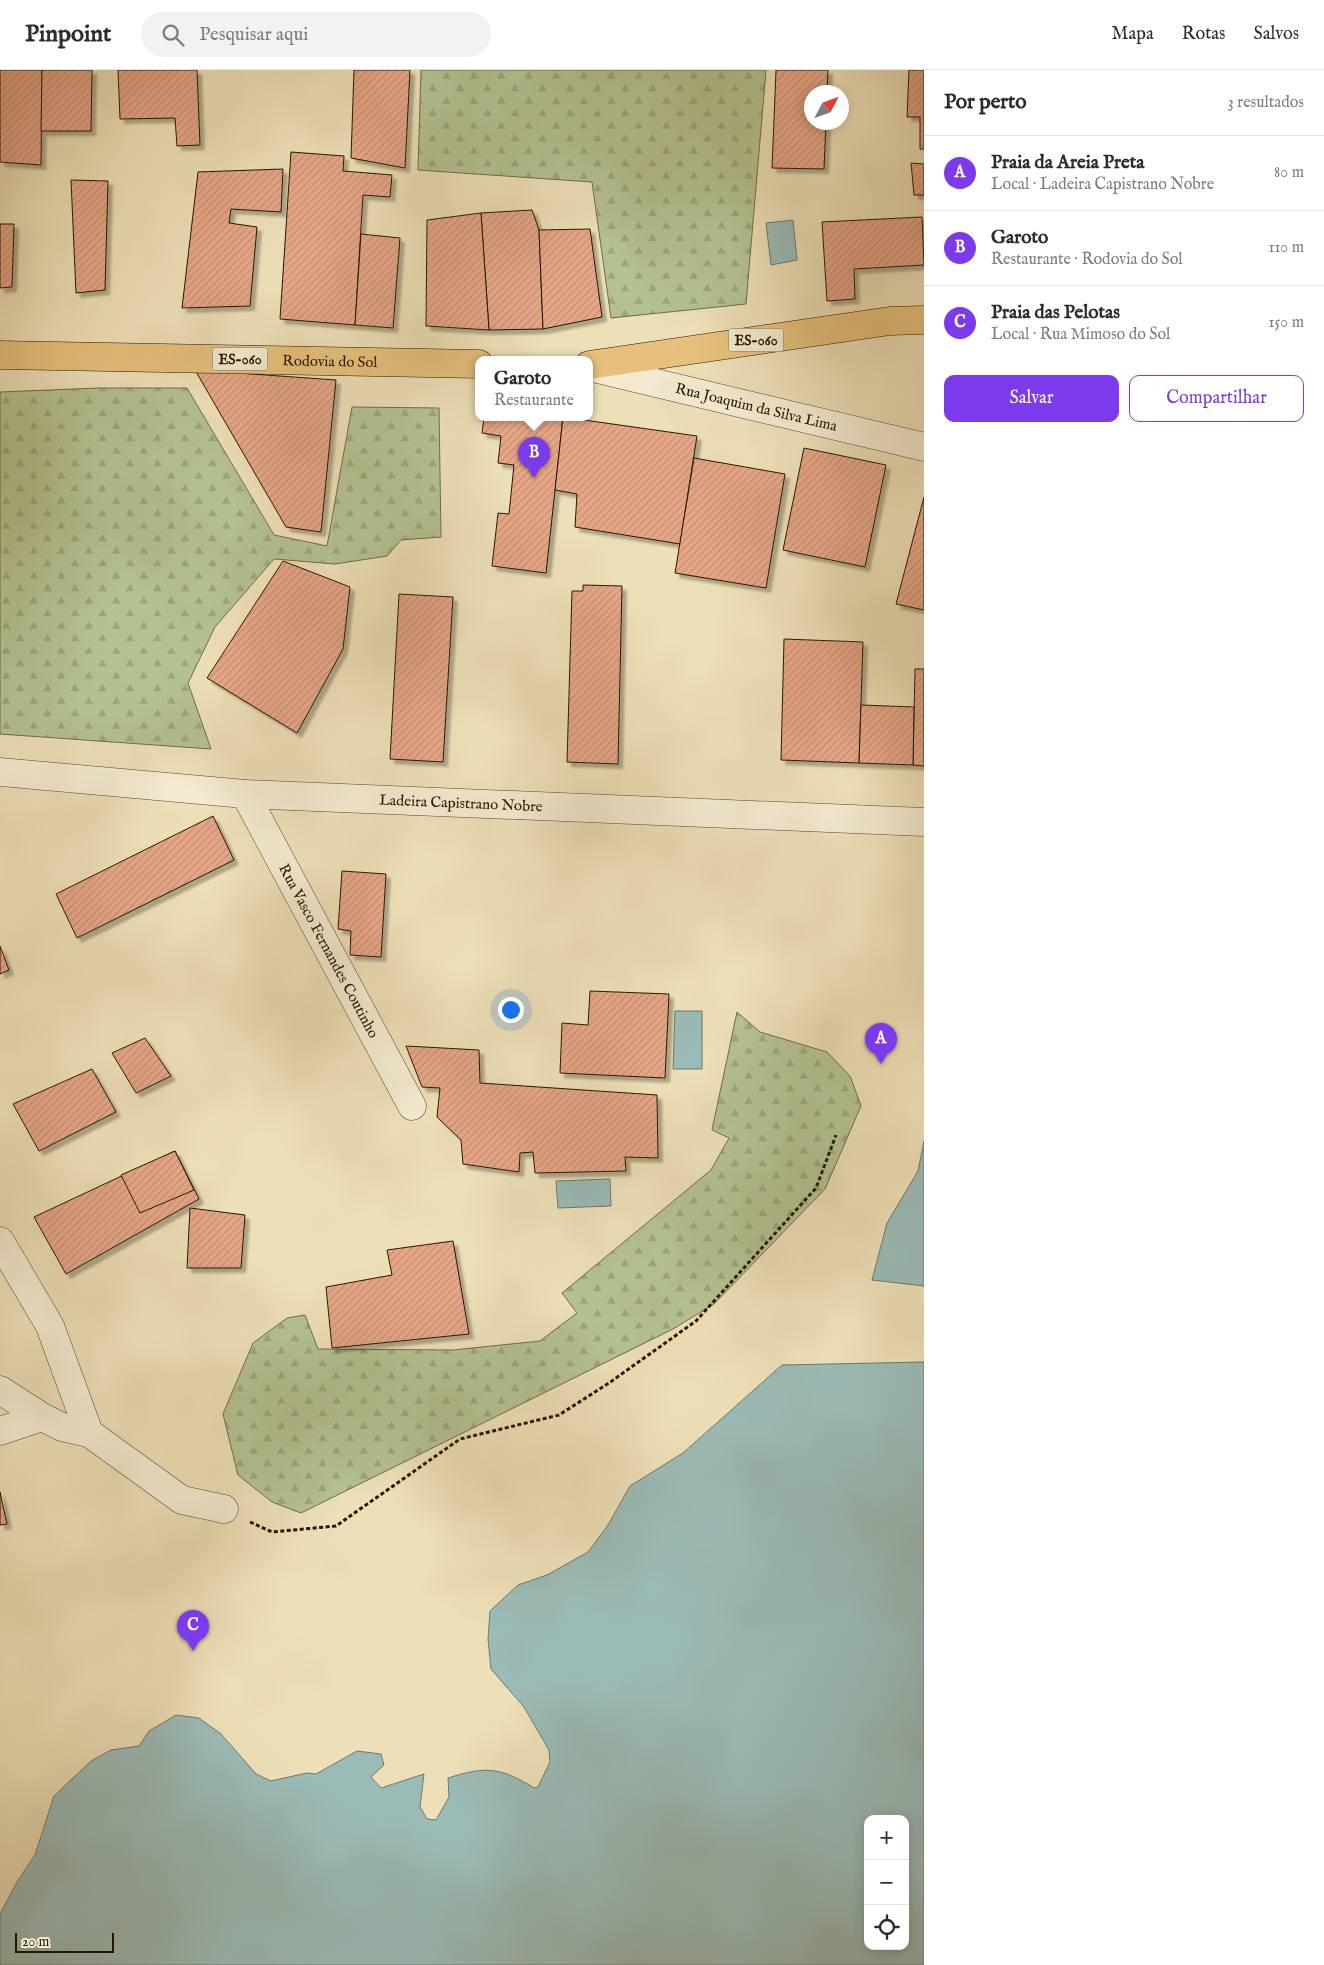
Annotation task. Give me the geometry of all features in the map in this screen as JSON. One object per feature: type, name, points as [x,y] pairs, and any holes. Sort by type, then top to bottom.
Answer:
[{"type":"main road","name":"ES-060","points":[[593,365],[890,321],[924,320]]},
{"type":"main road","name":"Rodovia do Sol","points":[[0,355],[475,364]]},
{"type":"street","name":"Rua Joaquim da Silva Lima","points":[[593,367],[924,447]]},
{"type":"street","name":"Ladeira Capistrano Nobre","points":[[0,772],[246,794],[924,822]]},
{"type":"street","name":"Rua Vasco Fernandes Coutinho","points":[[246,794],[412,1106]]},
{"type":"street","points":[[0,1241],[50,1326],[89,1433]]},
{"type":"street","points":[[0,1390],[42,1417],[62,1427],[89,1433],[182,1500],[224,1509]]},
{"type":"street","points":[[0,1431],[42,1417]]},
{"type":"path","points":[[224,1509],[272,1532],[336,1526],[460,1439],[559,1415],[609,1383],[696,1321],[816,1188],[836,1134]]},
{"type":"green space","points":[[421,70],[766,70],[746,304],[611,318],[592,182],[418,170]]},
{"type":"green space","points":[[99,388],[187,388],[274,535],[327,546],[352,407],[439,408],[441,537],[401,540],[387,556],[335,564],[274,559],[215,627],[188,683],[211,749],[0,734],[0,392]]},
{"type":"green space","points":[[737,1012],[760,1032],[827,1052],[850,1076],[861,1106],[825,1189],[714,1304],[673,1329],[301,1513],[272,1502],[238,1475],[223,1414],[253,1343],[287,1318],[305,1315],[318,1349],[453,1350],[540,1341],[577,1313],[562,1293],[711,1170],[729,1138],[712,1130]]},
{"type":"water","points":[[793,220],[797,260],[771,265],[766,223]]},
{"type":"water","points":[[675,1011],[702,1011],[702,1069],[673,1069]]},
{"type":"water","points":[[924,1141],[924,1286],[872,1280],[887,1223],[918,1171]]},
{"type":"water","points":[[610,1179],[611,1206],[558,1208],[556,1181]]},
{"type":"water","points":[[924,1362],[924,1965],[0,1965],[0,1914],[17,1882],[35,1855],[54,1796],[91,1761],[111,1750],[139,1746],[149,1731],[176,1715],[199,1718],[221,1734],[256,1774],[271,1781],[307,1773],[316,1774],[357,1751],[381,1754],[384,1765],[371,1777],[381,1788],[424,1774],[420,1807],[427,1819],[436,1820],[449,1797],[448,1778],[461,1774],[483,1770],[502,1772],[534,1788],[538,1787],[550,1762],[549,1750],[524,1707],[491,1669],[488,1639],[490,1611],[518,1585],[547,1575],[588,1552],[608,1525],[630,1486],[683,1453],[782,1365]]},
{"type":"building","points":[[0,70],[42,70],[41,165],[0,162]]},
{"type":"building","points":[[42,70],[92,70],[91,131],[41,131]]},
{"type":"building","points":[[118,70],[197,70],[200,145],[177,146],[175,118],[120,119]]},
{"type":"building","points":[[354,70],[410,70],[405,168],[351,158]]},
{"type":"building","points":[[776,70],[828,70],[827,85],[804,85],[804,130],[826,130],[824,169],[772,168]]},
{"type":"building","points":[[909,70],[924,70],[924,149],[920,149],[920,117],[907,117]]},
{"type":"building","points":[[291,152],[344,156],[343,171],[392,175],[390,197],[363,195],[355,325],[280,319]]},
{"type":"building","points":[[911,163],[924,164],[924,195],[914,195]]},
{"type":"building","points":[[283,169],[281,212],[231,209],[229,223],[257,227],[250,306],[182,308],[198,172]]},
{"type":"building","points":[[71,180],[108,181],[105,290],[76,293]]},
{"type":"building","points":[[532,210],[539,230],[543,329],[489,330],[481,213]]},
{"type":"building","points":[[481,213],[489,330],[426,326],[427,220]]},
{"type":"building","points":[[922,217],[924,265],[854,269],[855,299],[827,301],[822,222]]},
{"type":"building","points":[[0,224],[14,224],[12,287],[0,288]]},
{"type":"building","points":[[590,229],[602,317],[543,329],[539,230]]},
{"type":"building","points":[[361,234],[400,238],[393,328],[355,325]]},
{"type":"building","points":[[195,370],[336,380],[321,532],[286,527]]},
{"type":"building","points":[[484,421],[563,421],[546,573],[492,566],[498,513],[509,514],[514,465],[498,463],[501,436],[482,433]]},
{"type":"building","points":[[563,421],[591,421],[697,436],[680,544],[575,527],[577,494],[555,490]]},
{"type":"building","points":[[804,448],[886,465],[865,567],[783,550]]},
{"type":"building","points":[[694,458],[785,474],[766,588],[675,573]]},
{"type":"building","points":[[924,497],[924,610],[896,604]]},
{"type":"building","points":[[283,561],[350,587],[343,649],[297,733],[207,678]]},
{"type":"building","points":[[583,585],[622,586],[618,764],[567,762],[572,591],[583,591]]},
{"type":"building","points":[[399,594],[453,597],[443,762],[390,759]]},
{"type":"building","points":[[784,639],[863,642],[859,763],[781,760]]},
{"type":"building","points":[[915,669],[924,669],[924,766],[913,765]]},
{"type":"building","points":[[861,705],[914,707],[913,765],[859,763]]},
{"type":"building","points":[[213,816],[234,860],[77,938],[56,894]]},
{"type":"building","points":[[342,871],[386,874],[381,957],[350,955],[351,931],[338,929]]},
{"type":"building","points":[[0,946],[9,970],[0,974]]},
{"type":"building","points":[[590,991],[669,994],[665,1078],[560,1073],[562,1023],[588,1025]]},
{"type":"building","points":[[145,1038],[171,1076],[136,1093],[112,1053]]},
{"type":"building","points":[[406,1046],[479,1050],[480,1083],[657,1095],[658,1158],[625,1157],[626,1171],[535,1173],[533,1152],[520,1153],[519,1172],[463,1164],[461,1140],[437,1117],[440,1088],[422,1087]]},
{"type":"building","points":[[92,1069],[116,1112],[39,1151],[13,1104]]},
{"type":"building","points":[[175,1151],[199,1199],[66,1274],[34,1217]]},
{"type":"building","points":[[175,1151],[194,1190],[140,1213],[121,1175]]},
{"type":"building","points":[[190,1208],[245,1215],[241,1268],[187,1268]]},
{"type":"building","points":[[453,1241],[469,1334],[332,1348],[326,1287],[392,1275],[387,1250]]},
{"type":"building","points":[[0,1492],[7,1524],[0,1525]]},
{"type":"place","name":"Garoto","points":[[534,478]]},
{"type":"place","name":"Praia da Areia Preta","points":[[881,1064]]},
{"type":"place","name":"Praia das Pelotas","points":[[193,1651]]}]
